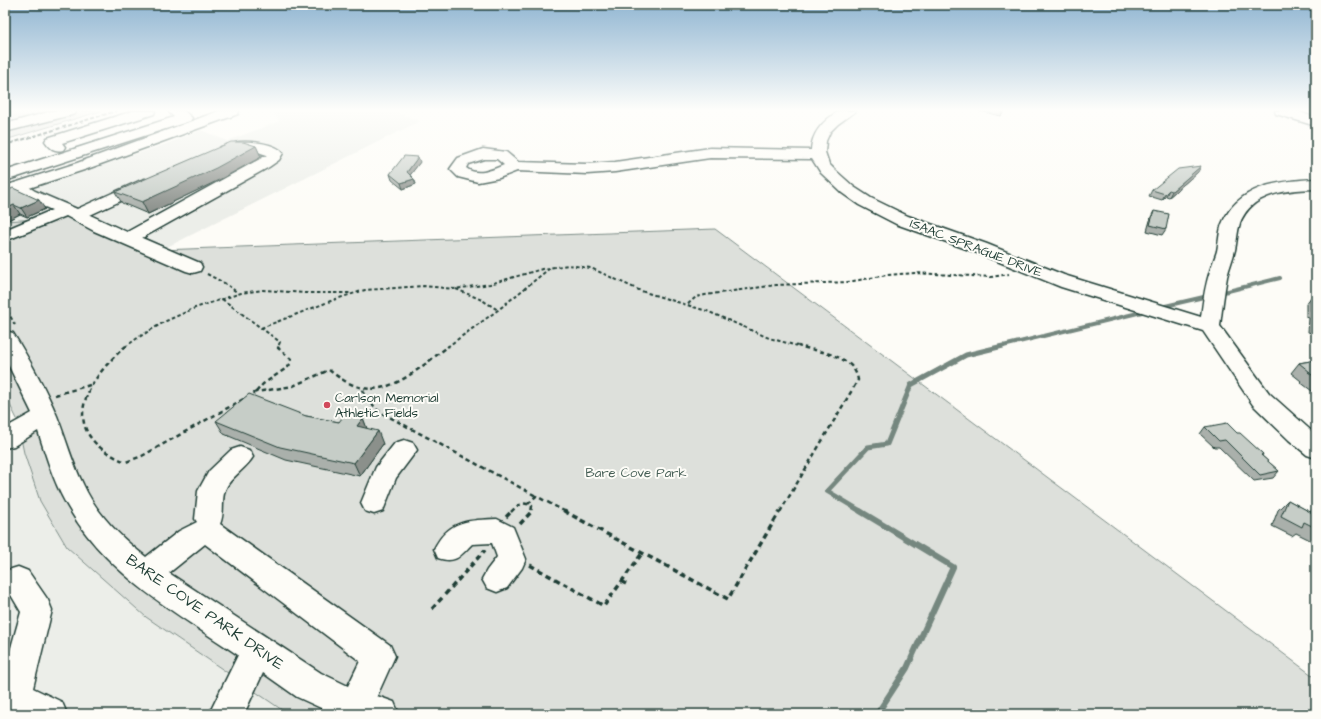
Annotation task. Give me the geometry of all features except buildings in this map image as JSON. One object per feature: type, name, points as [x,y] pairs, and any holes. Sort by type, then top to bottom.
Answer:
[{"type":"street","points":[[5,164],[63,145]]},
{"type":"street","points":[[5,176],[103,145]]},
{"type":"street","points":[[11,189],[142,145]]},
{"type":"street","points":[[129,238],[264,164],[274,157],[275,153],[257,146],[243,145],[231,148],[210,157]]},
{"type":"street","points":[[514,166],[596,169],[710,153],[817,155],[818,145]]},
{"type":"street","name":"ISAAC SPRAGUE DRIVE","points":[[817,155],[823,166],[854,195],[870,205],[894,216],[1089,290],[1210,326]]},
{"type":"street","points":[[5,236],[162,177]]},
{"type":"street","points":[[38,181],[47,189],[69,200],[72,212]]},
{"type":"street","points":[[1316,184],[1284,187],[1262,192],[1250,198],[1242,205],[1234,217],[1229,231],[1226,252],[1215,291],[1210,326],[1261,399],[1298,434],[1316,448]]},
{"type":"street","points":[[11,189],[29,194],[72,212],[100,227],[129,238],[193,267]]},
{"type":"street","name":"BARE COVE PARK DRIVE","points":[[5,338],[42,408],[66,479],[93,523],[110,543],[146,574],[309,685],[334,698],[369,710]]},
{"type":"street","points":[[5,438],[42,408]]},
{"type":"street","points":[[374,503],[385,474],[404,450]]},
{"type":"street","points":[[209,519],[211,491],[218,478],[240,457]]},
{"type":"street","points":[[448,549],[462,535],[468,532],[497,531],[503,535],[512,560],[497,579]]},
{"type":"street","points":[[146,574],[189,539],[201,532],[212,532],[379,656],[369,710]]},
{"type":"street","points":[[5,584],[18,580],[37,610],[9,698],[50,714]]},
{"type":"street","points":[[226,714],[257,650]]},
{"type":"path","points":[[222,299],[280,342],[278,348],[291,359],[291,363],[284,370],[263,384],[256,392],[142,456],[126,462],[108,454],[90,438],[84,425],[83,406],[90,384],[110,360],[126,346],[146,332],[171,318],[222,299],[252,291],[270,290],[316,294],[355,292],[377,288],[412,286],[454,289],[490,284],[568,265],[592,268],[641,291],[688,304],[769,338],[837,357],[848,362],[856,369],[858,380],[728,599],[382,413],[376,409],[362,389]]},
{"type":"path","points":[[688,304],[696,297],[705,295],[776,285],[848,282],[887,275],[915,273],[991,277],[1014,272],[1023,266]]},
{"type":"path","points":[[193,267],[226,284],[239,294]]},
{"type":"path","points":[[256,392],[293,386],[330,370],[347,383],[362,389],[376,389],[392,385],[402,380],[498,310],[551,268]]},
{"type":"path","points":[[454,289],[482,300],[498,310]]},
{"type":"path","points":[[261,328],[355,292]]},
{"type":"path","points":[[42,408],[90,384]]},
{"type":"path","points":[[528,504],[536,496]]},
{"type":"path","points":[[510,555],[524,561],[604,606],[643,552]]},
{"type":"path","points":[[622,582],[626,584]]},
{"type":"shaded area","points":[[164,145],[373,145],[161,250],[88,216],[5,221],[5,197]]},
{"type":"shaded area","points":[[17,419],[24,453],[40,501],[67,547],[146,617],[288,714],[5,714],[5,426]]},
{"type":"green space","name":"Bare Cove Park","points":[[88,216],[161,250],[715,229],[1316,678],[1316,714],[288,714],[146,617],[67,547],[40,501],[24,453],[17,419],[5,395],[5,221]]},
{"type":"waterway","points":[[1220,293],[1280,278]]},
{"type":"waterway","points":[[1161,307],[1208,296]]},
{"type":"waterway","points":[[999,347],[1146,311]]},
{"type":"waterway","points":[[862,512],[827,491],[868,447],[887,444],[911,385],[966,355],[1003,346]]},
{"type":"waterway","points":[[860,511],[953,567],[907,668],[877,714]]},
{"type":"place","name":"Carlson Memorial Athletic Fields","points":[[327,405]]}]
